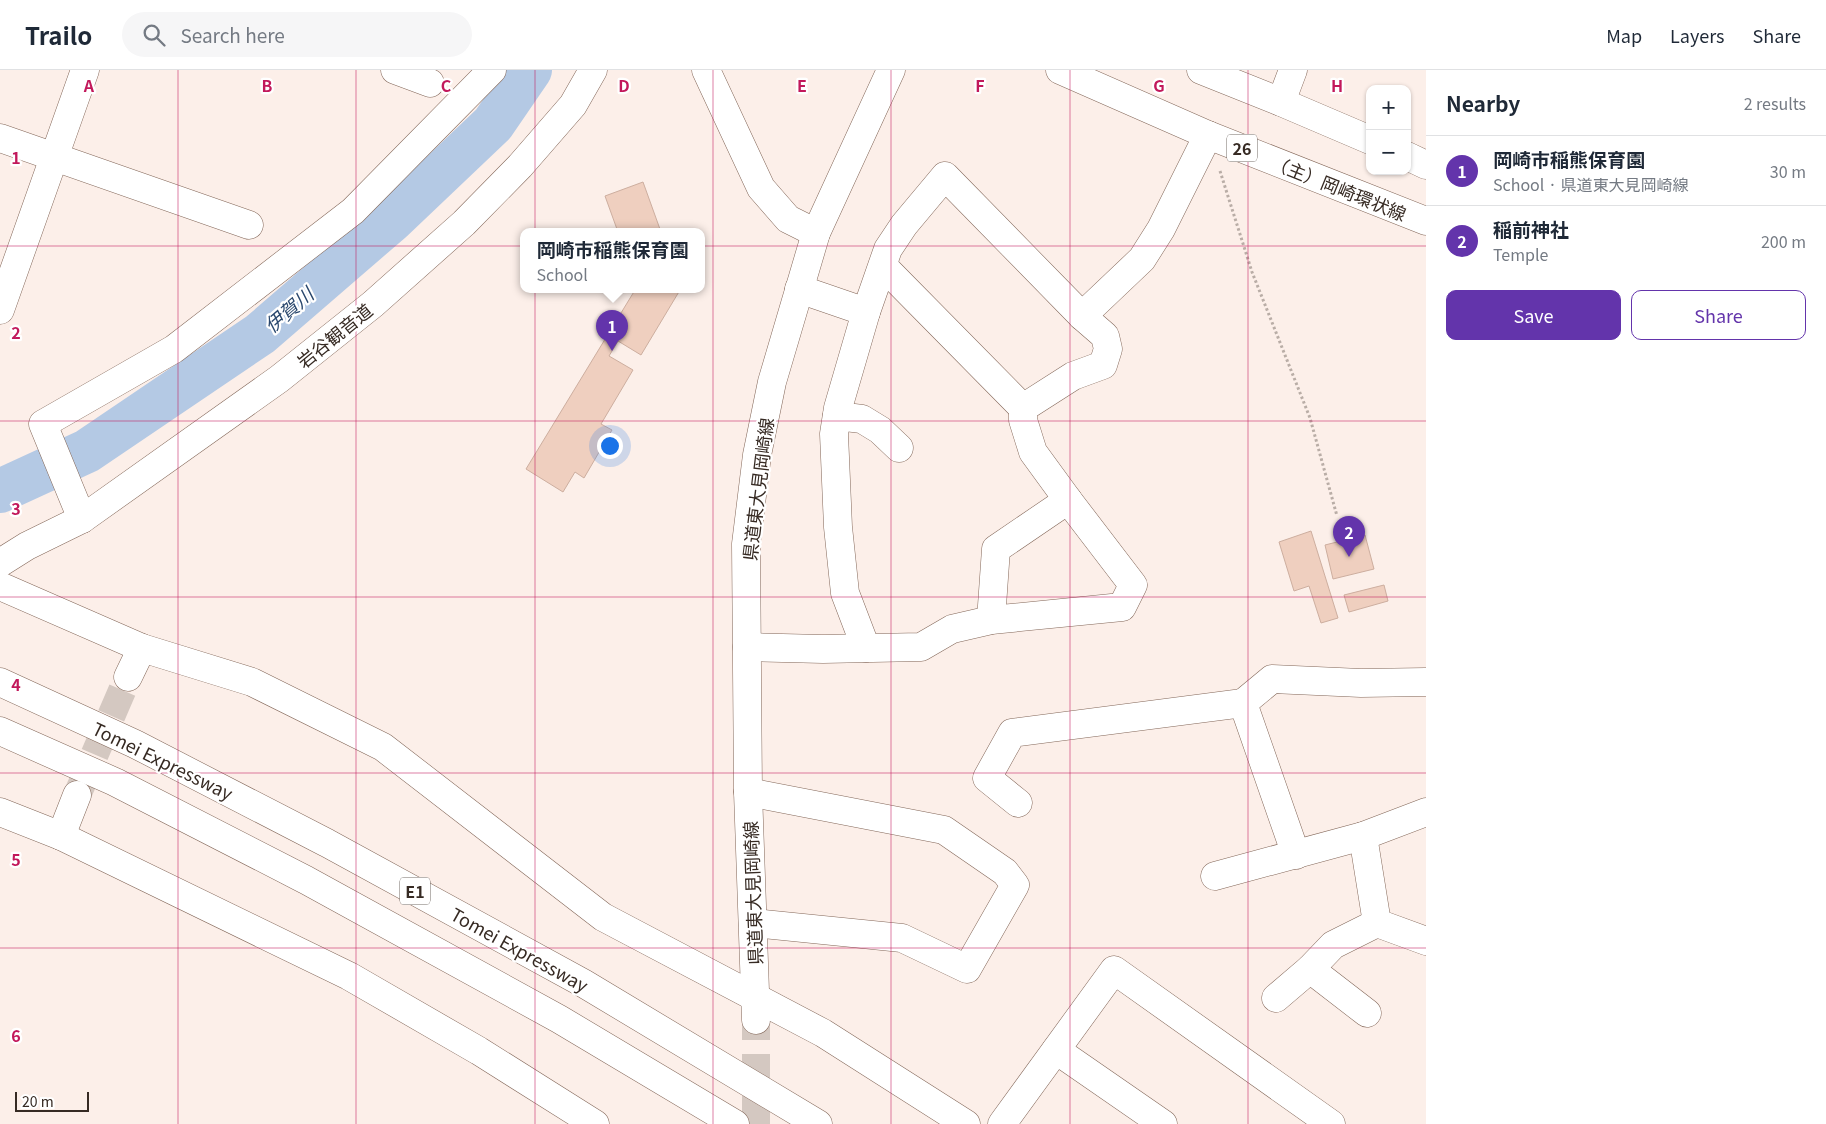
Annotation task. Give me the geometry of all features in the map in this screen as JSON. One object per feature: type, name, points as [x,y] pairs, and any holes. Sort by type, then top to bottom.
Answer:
[{"type":"main road","points":[[2,301],[85,70]]},
{"type":"main road","points":[[395,70],[430,83]]},
{"type":"main road","points":[[82,519],[43,424],[174,349],[353,211],[492,70]]},
{"type":"main road","name":"岩谷観音道","points":[[0,563],[27,546],[82,519],[279,379],[387,292],[464,224],[520,166],[572,105],[593,70]]},
{"type":"main road","points":[[706,70],[761,188],[788,219],[816,233]]},
{"type":"main road","name":"県道東大見岡崎線","points":[[757,1010],[748,792],[746,544],[757,454],[772,382],[816,233],[890,70]]},
{"type":"main road","name":"（主）岡崎環状線","points":[[1060,70],[1208,135],[1426,221]]},
{"type":"main road","points":[[1201,70],[1366,138]]},
{"type":"main road","points":[[1282,102],[1293,70]]},
{"type":"main road","points":[[1082,316],[1142,259],[1161,228],[1208,135]]},
{"type":"main road","points":[[0,138],[249,225]]},
{"type":"main road","points":[[1411,158],[1426,165]]},
{"type":"main road","points":[[866,648],[845,594],[834,467],[834,434],[837,416],[866,312],[888,249],[904,224],[945,176],[1082,316],[1105,336],[1108,349],[1103,365],[1073,376],[1023,408]]},
{"type":"main road","points":[[747,647],[823,649],[921,647],[952,629],[991,620],[1122,607],[1133,585],[1033,452],[1023,420],[1023,408],[883,266]]},
{"type":"main road","points":[[799,289],[866,312]]},
{"type":"main road","points":[[837,416],[862,419],[880,430],[899,448]]},
{"type":"main road","points":[[991,620],[996,549],[1068,500]]},
{"type":"main road","points":[[0,586],[142,648],[252,682],[383,747],[603,917],[757,1010],[823,1033],[966,1124]]},
{"type":"main road","points":[[128,677],[142,648]]},
{"type":"main road","points":[[1018,803],[987,778],[1012,733],[1243,703],[1272,679],[1361,683],[1426,682]]},
{"type":"main road","name":"Tomei Expressway","points":[[0,682],[135,744],[336,848],[583,983],[818,1124]]},
{"type":"main road","points":[[1243,703],[1296,854]]},
{"type":"main road","name":"E1","points":[[0,730],[115,782],[306,880],[560,1019],[735,1124]]},
{"type":"main road","points":[[748,792],[944,830],[1005,872],[1015,885],[967,969],[902,938],[753,923]]},
{"type":"main road","points":[[61,836],[77,795]]},
{"type":"main road","points":[[0,812],[61,836],[349,976],[479,1051],[595,1124]]},
{"type":"main road","points":[[1215,876],[1363,836],[1426,812]]},
{"type":"main road","points":[[1363,836],[1377,922]]},
{"type":"main road","points":[[1276,998],[1310,969],[1333,945],[1377,922],[1426,940]]},
{"type":"main road","points":[[1310,969],[1367,1013]]},
{"type":"main road","points":[[1002,1124],[1114,970],[1331,1124]]},
{"type":"main road","points":[[1056,1050],[1163,1124]]},
{"type":"path","points":[[1208,135],[1252,272],[1310,418],[1337,516]]},
{"type":"building","points":[[643,182],[660,228],[617,228],[605,196]]},
{"type":"building","points":[[633,293],[678,293],[641,355],[618,341],[609,356],[633,370],[601,424],[612,430],[584,478],[575,472],[563,492],[526,469]]},
{"type":"building","points":[[1311,531],[1338,618],[1321,623],[1309,586],[1294,591],[1279,542]]},
{"type":"building","points":[[1365,535],[1374,569],[1333,579],[1325,545]]},
{"type":"building","points":[[1384,585],[1388,601],[1349,612],[1344,595]]},
{"type":"waterway","name":"伊賀川","points":[[0,491],[87,451],[260,334],[392,220],[493,124],[530,70]]},
{"type":"tunnel","points":[[78,793],[128,677]]},
{"type":"tunnel","points":[[756,1020],[756,1124]]},
{"type":"place","name":"岡崎市稲熊保育園","points":[[612,351]]},
{"type":"place","name":"稲前神社","points":[[1349,557]]}]
